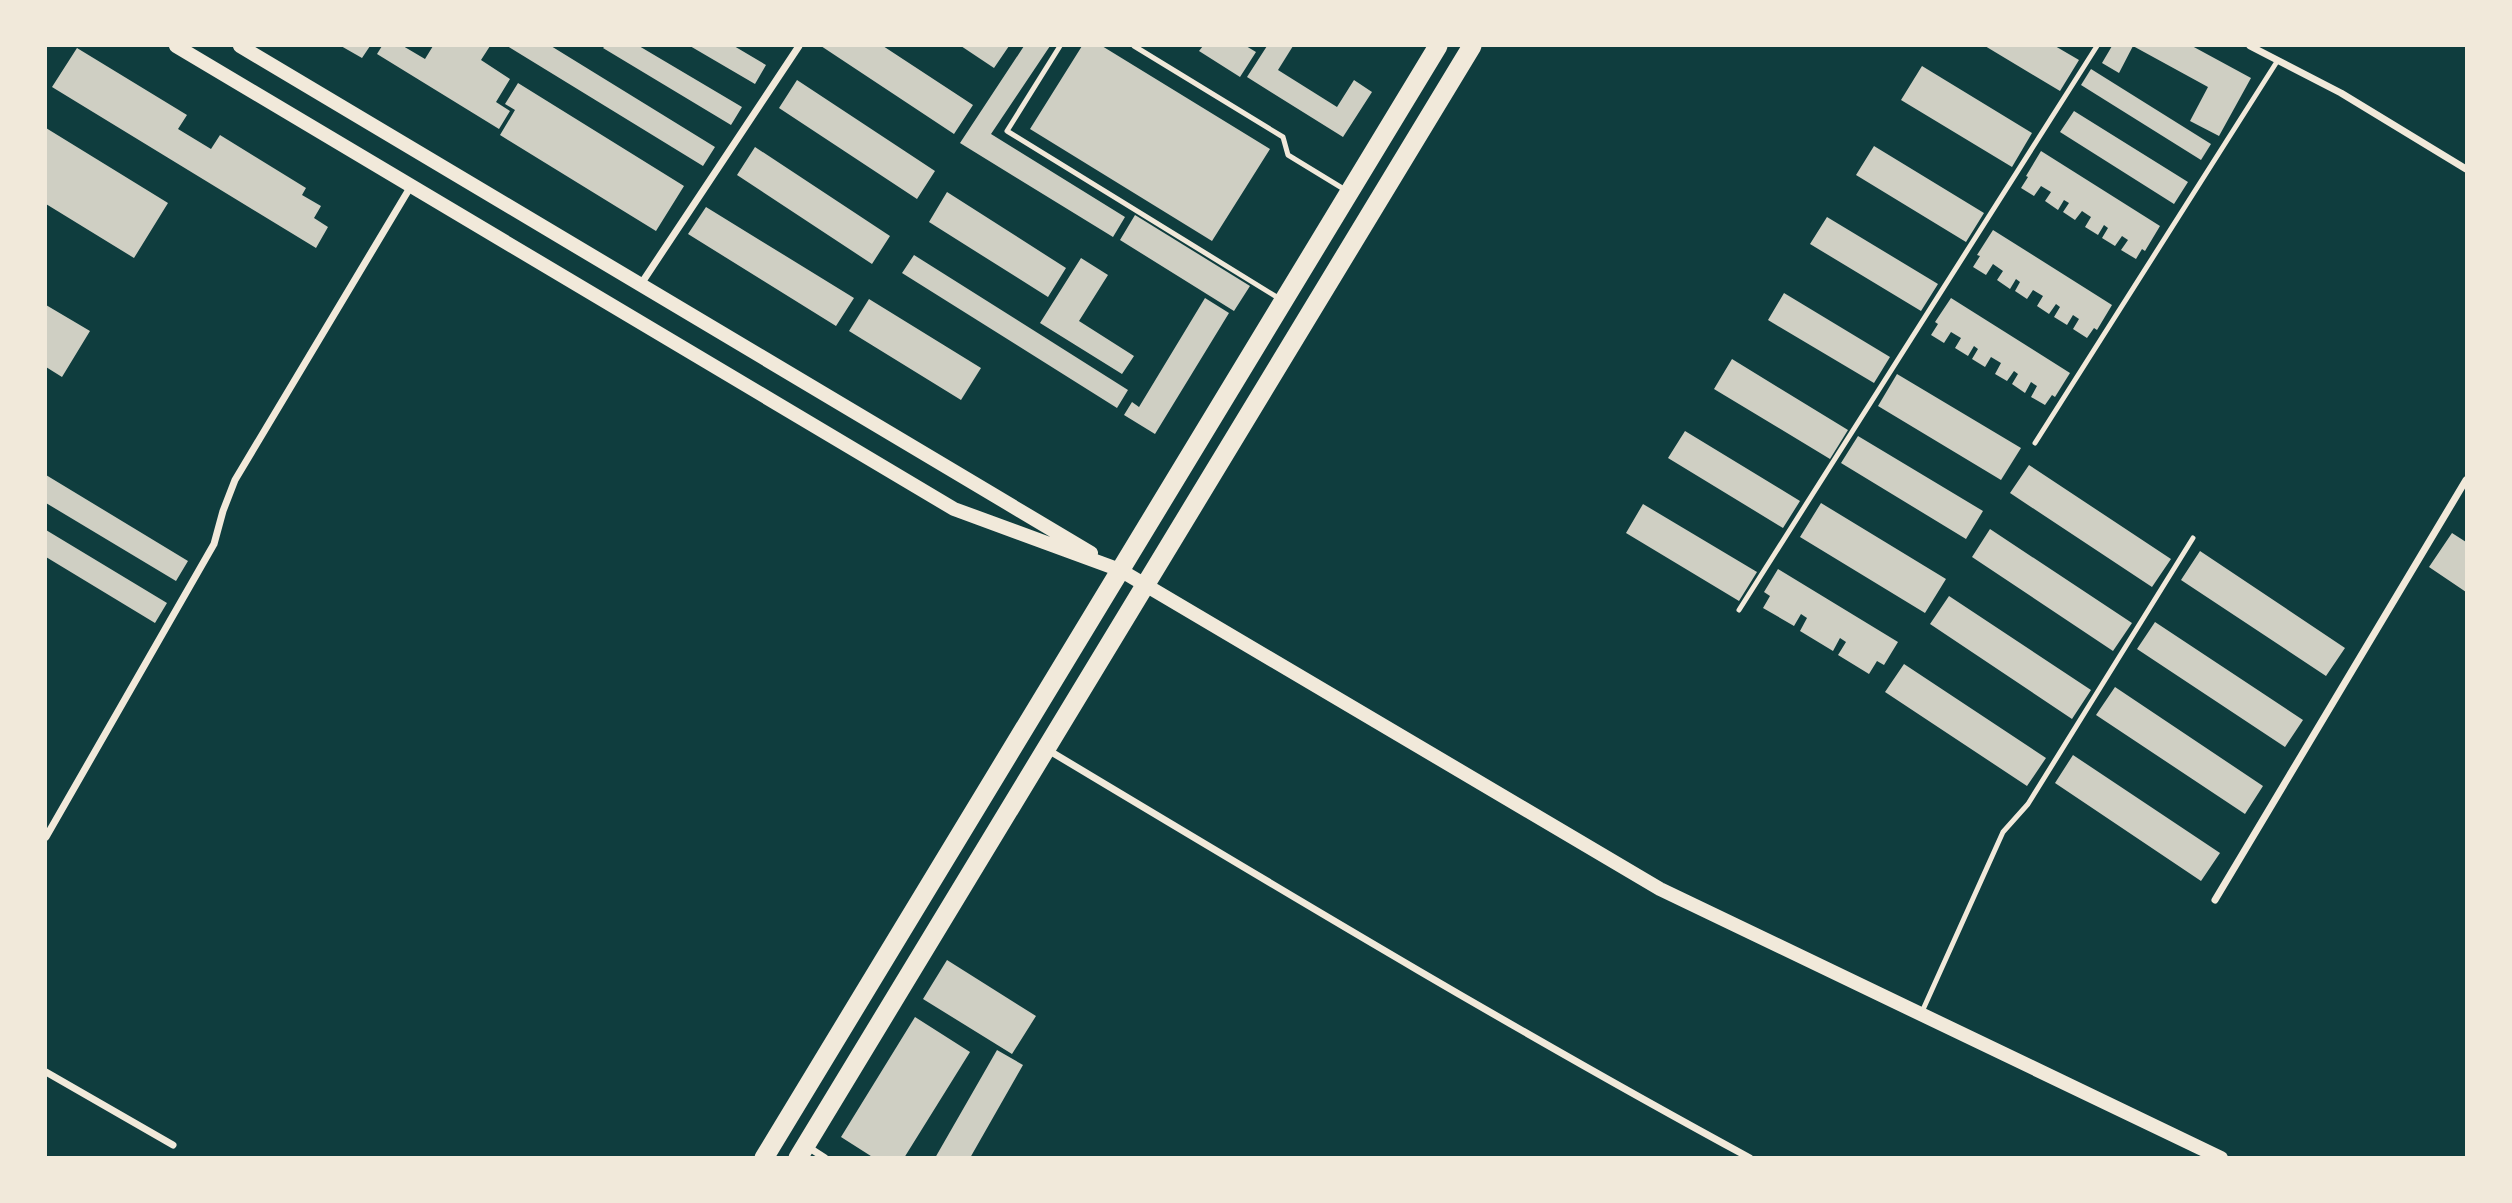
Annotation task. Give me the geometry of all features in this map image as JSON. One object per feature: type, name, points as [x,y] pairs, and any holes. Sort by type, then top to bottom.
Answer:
[{"type":"highway","points":[[764,1157],[1438,46]]},
{"type":"highway","points":[[802,1151],[1472,46]]},
{"type":"main road","points":[[176,46],[954,509],[1119,570]]},
{"type":"main road","points":[[240,46],[1588,848],[1660,888],[2221,1157]]},
{"type":"street","points":[[641,284],[799,46]]},
{"type":"street","points":[[2250,46],[2341,93],[2466,169]]},
{"type":"street","points":[[46,837],[214,544],[235,480],[411,186]]},
{"type":"street","points":[[2214,900],[2466,480]]},
{"type":"street","points":[[1046,748],[1363,939],[1639,1098],[1750,1157]]},
{"type":"street","points":[[46,1072],[173,1145]]},
{"type":"street","points":[[802,1151],[825,1157]]},
{"type":"lane","points":[[1060,46],[1007,131],[1283,301]]},
{"type":"lane","points":[[1134,46],[1283,137],[1288,155],[1349,192]]},
{"type":"lane","points":[[1739,610],[2097,46]]},
{"type":"lane","points":[[2035,443],[2278,60]]},
{"type":"lane","points":[[1921,1014],[2003,832],[2028,804],[2193,538]]},
{"type":"building","points":[[341,46],[370,46],[362,58]]},
{"type":"building","points":[[382,46],[403,46],[425,59],[433,46],[490,46],[481,60],[510,79],[496,102],[510,111],[499,129],[377,54]]},
{"type":"building","points":[[507,46],[551,46],[715,147],[703,166]]},
{"type":"building","points":[[639,46],[742,107],[731,125],[603,48]]},
{"type":"building","points":[[690,46],[734,46],[766,65],[755,84]]},
{"type":"building","points":[[821,46],[883,46],[973,105],[954,134]]},
{"type":"building","points":[[961,46],[1009,46],[994,68]]},
{"type":"building","points":[[1024,46],[1050,46],[991,134],[1125,217],[1113,237],[960,143]]},
{"type":"building","points":[[1082,46],[1102,46],[1270,149],[1212,241],[1030,129]]},
{"type":"building","points":[[1203,46],[1246,46],[1256,52],[1240,77],[1199,51]]},
{"type":"building","points":[[1267,46],[1293,46],[1278,70],[1337,107],[1354,80],[1372,92],[1343,137],[1247,77]]},
{"type":"building","points":[[1985,46],[2055,46],[2079,60],[2060,91]]},
{"type":"building","points":[[2112,46],[2133,46],[2119,73],[2102,63]]},
{"type":"building","points":[[2133,46],[2192,46],[2251,78],[2219,136],[2190,121],[2208,87]]},
{"type":"building","points":[[77,48],[187,115],[178,129],[211,149],[220,135],[306,188],[302,195],[321,206],[314,218],[328,227],[316,248],[52,87]]},
{"type":"building","points":[[1922,66],[2032,133],[2012,167],[1901,100]]},
{"type":"building","points":[[2091,69],[2211,144],[2201,160],[2081,85]]},
{"type":"building","points":[[797,80],[935,171],[917,199],[779,108]]},
{"type":"building","points":[[518,83],[684,186],[656,231],[500,135],[515,110],[505,104]]},
{"type":"building","points":[[2074,111],[2188,182],[2174,204],[2060,132]]},
{"type":"building","points":[[46,128],[168,203],[134,258],[46,204]]},
{"type":"building","points":[[1874,146],[1984,213],[1966,242],[1856,175]]},
{"type":"building","points":[[755,147],[890,236],[872,264],[737,175]]},
{"type":"building","points":[[2041,151],[2160,226],[2145,251],[2142,249],[2136,259],[2121,250],[2128,240],[2122,236],[2115,246],[2102,238],[2108,228],[2104,225],[2098,235],[2085,227],[2091,217],[2082,211],[2075,220],[2063,212],[2069,203],[2064,200],[2058,210],[2045,201],[2051,192],[2041,186],[2034,196],[2021,188]]},
{"type":"building","points":[[947,192],[1066,268],[1048,297],[929,222]]},
{"type":"building","points":[[706,207],[854,298],[836,326],[688,234]]},
{"type":"building","points":[[1135,215],[1250,286],[1234,311],[1120,240]]},
{"type":"building","points":[[1827,217],[1938,284],[1921,311],[1810,244]]},
{"type":"building","points":[[1993,230],[2112,305],[2097,330],[2094,328],[2087,338],[2073,329],[2079,319],[2073,315],[2067,325],[2054,317],[2060,307],[2056,304],[2049,314],[2037,306],[2043,296],[2033,290],[2027,299],[2015,291],[2020,282],[2016,279],[2010,289],[1997,280],[2003,271],[1993,264],[1986,275],[1973,267],[1980,256],[1977,255]]},
{"type":"building","points":[[914,255],[1128,390],[1117,408],[902,273]]},
{"type":"building","points":[[1081,258],[1108,275],[1079,321],[1134,356],[1122,374],[1040,323]]},
{"type":"building","points":[[1784,293],[1890,357],[1874,383],[1768,320]]},
{"type":"building","points":[[1205,298],[1229,313],[1155,434],[1124,415],[1132,402],[1139,407]]},
{"type":"building","points":[[1951,298],[2070,373],[2055,397],[2052,395],[2045,405],[2031,397],[2037,386],[2031,382],[2025,393],[2012,384],[2018,374],[2014,371],[2007,381],[1995,374],[2001,363],[1991,357],[1985,367],[1972,359],[1978,349],[1974,346],[1968,356],[1955,348],[1961,338],[1951,332],[1944,343],[1931,335],[1938,324],[1935,322]]},
{"type":"building","points":[[869,299],[981,368],[961,400],[849,331]]},
{"type":"building","points":[[46,305],[90,331],[62,377],[46,367]]},
{"type":"building","points":[[1732,359],[1848,430],[1830,459],[1714,389]]},
{"type":"building","points":[[1897,374],[2021,448],[2001,480],[1878,406]]},
{"type":"building","points":[[1685,431],[1800,501],[1783,528],[1668,458]]},
{"type":"building","points":[[1858,436],[1983,511],[1966,539],[1841,463]]},
{"type":"building","points":[[2029,465],[2171,559],[2152,587],[2010,493]]},
{"type":"building","points":[[46,475],[188,561],[176,581],[46,503]]},
{"type":"building","points":[[1821,503],[1946,579],[1925,613],[1800,537]]},
{"type":"building","points":[[1643,504],[1757,572],[1739,601],[1626,533]]},
{"type":"building","points":[[1990,529],[2132,623],[2113,651],[1972,557]]},
{"type":"building","points":[[46,530],[167,603],[155,623],[46,557]]},
{"type":"building","points":[[2452,533],[2466,542],[2466,592],[2429,567]]},
{"type":"building","points":[[2200,551],[2345,648],[2326,676],[2181,580]]},
{"type":"building","points":[[1778,569],[1898,642],[1884,665],[1877,661],[1869,674],[1838,655],[1846,642],[1840,638],[1833,651],[1800,631],[1807,618],[1801,614],[1794,626],[1763,608],[1770,596],[1764,592]]},
{"type":"building","points":[[1949,596],[2091,690],[2072,719],[1930,624]]},
{"type":"building","points":[[2155,622],[2303,720],[2285,747],[2137,649]]},
{"type":"building","points":[[1904,664],[2046,758],[2027,786],[1885,692]]},
{"type":"building","points":[[2115,687],[2263,786],[2245,814],[2096,715]]},
{"type":"building","points":[[2073,755],[2220,853],[2201,881],[2055,783]]},
{"type":"building","points":[[947,960],[1036,1016],[1012,1054],[923,999]]},
{"type":"building","points":[[915,1017],[970,1052],[904,1158],[874,1158],[841,1137]]},
{"type":"building","points":[[997,1050],[1023,1065],[970,1158],[935,1158]]}]
